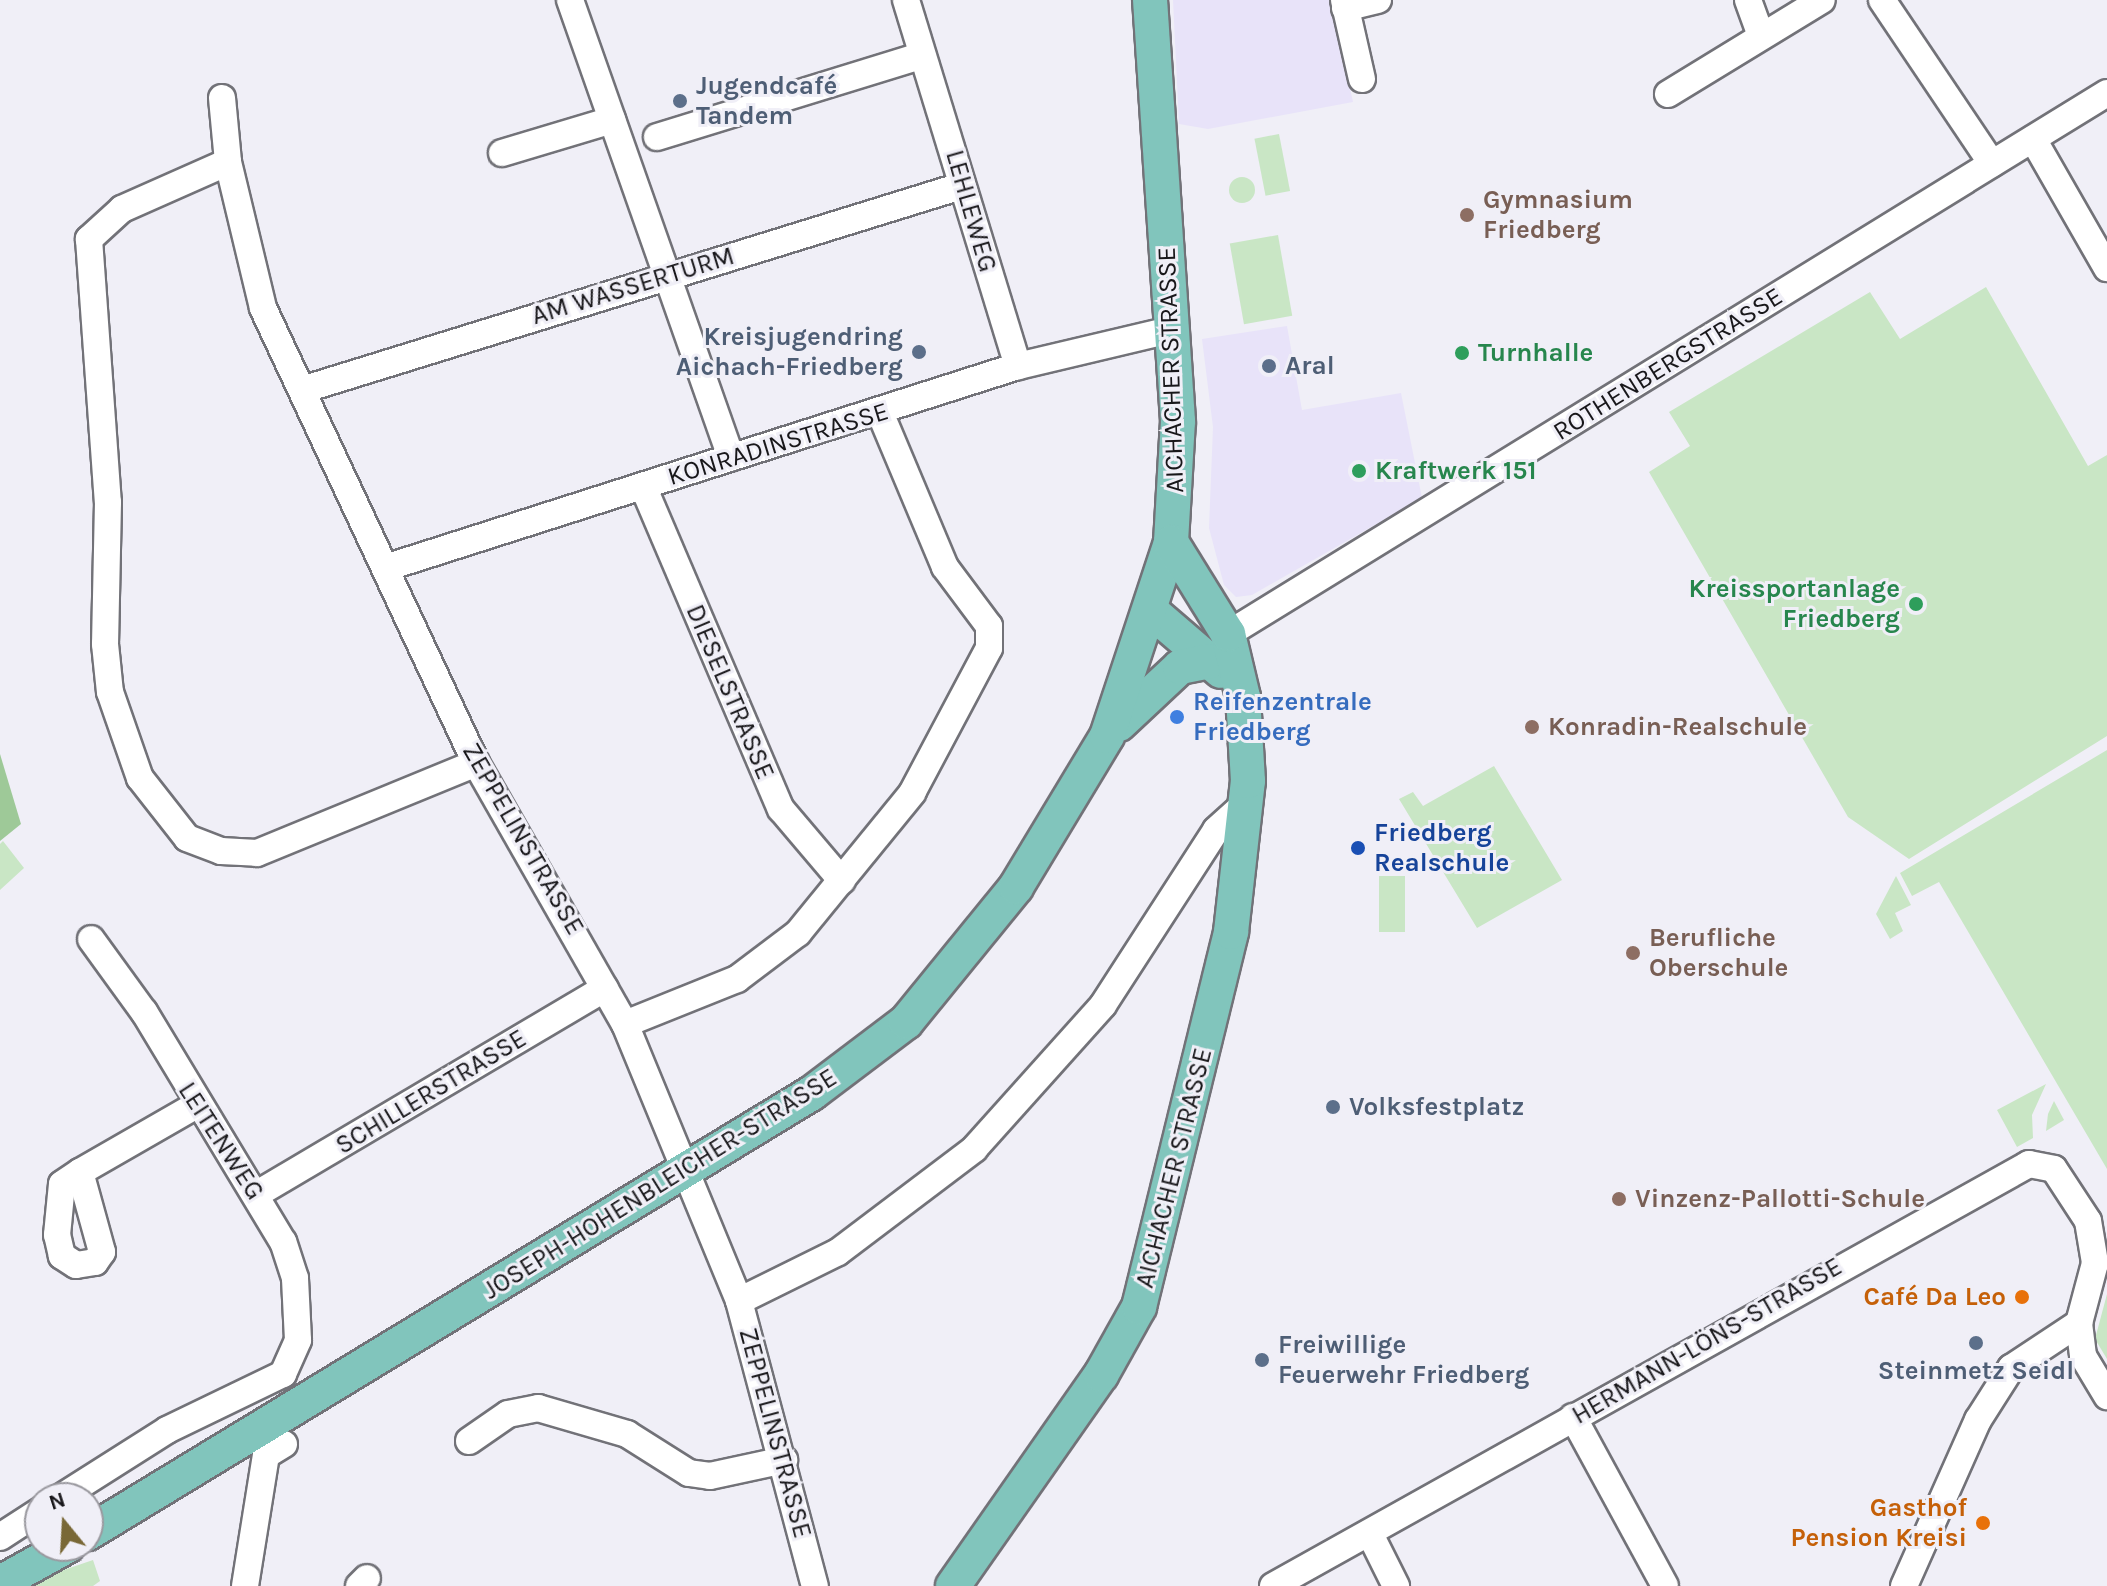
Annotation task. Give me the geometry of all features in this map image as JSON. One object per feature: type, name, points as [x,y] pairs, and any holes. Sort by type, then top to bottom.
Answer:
[{"type":"main road","name":"AICHACHER STRASSE","points":[[1150,0],[1174,329],[1178,442],[1171,542],[1151,611]]},
{"type":"main road","name":"AICHACHER STRASSE","points":[[953,1586],[1101,1375],[1139,1307],[1231,932],[1246,803],[1243,697],[1171,542]]},
{"type":"main road","points":[[1107,736],[1180,667],[1219,648],[1193,613],[1151,611]]},
{"type":"main road","name":"JOSEPH-HOHENBLEICHER-STRASSE","points":[[104,1523],[688,1172],[906,1022],[1016,887],[1107,736],[1151,611]]},
{"type":"main road","points":[[0,1583],[38,1562]]},
{"type":"street","points":[[570,0],[731,458]]},
{"type":"street","name":"LEHLEWEG","points":[[906,0],[1018,366]]},
{"type":"street","points":[[1362,79],[1344,4],[1378,0]]},
{"type":"street","points":[[1748,0],[1761,36]]},
{"type":"street","points":[[1668,94],[1822,0]]},
{"type":"street","points":[[1882,0],[1992,164]]},
{"type":"street","points":[[657,137],[921,56]]},
{"type":"street","name":"ROTHENBERGSTRASSE","points":[[1219,648],[2107,93]]},
{"type":"street","name":"ZEPPELINSTRASSE","points":[[222,98],[228,162],[251,274],[476,763],[625,1024],[739,1301],[784,1460],[815,1586]]},
{"type":"street","points":[[502,153],[612,120]]},
{"type":"street","points":[[2033,139],[2107,268]]},
{"type":"street","points":[[228,162],[122,209],[89,239],[108,502],[105,644],[110,692],[140,778],[187,838],[221,851],[257,853],[476,763]]},
{"type":"street","name":"AM WASSERTURM","points":[[305,389],[961,186]]},
{"type":"street","name":"KONRADINSTRASSE","points":[[385,568],[1018,366],[1174,329]]},
{"type":"street","points":[[625,1024],[769,959],[842,881],[912,793],[989,648],[989,626],[945,567],[880,412]]},
{"type":"street","name":"DIESELSTRASSE","points":[[643,486],[781,809],[842,881]]},
{"type":"street","points":[[739,1301],[838,1252],[974,1149],[1103,1005],[1216,830],[1246,803]]},
{"type":"street","name":"LEITENWEG","points":[[85,1482],[167,1430],[263,1385],[292,1361],[295,1278],[257,1194],[195,1106],[144,1012],[91,939]]},
{"type":"street","name":"SCHILLERSTRASSE","points":[[257,1194],[605,988]]},
{"type":"street","points":[[80,1172],[195,1106]]},
{"type":"street","name":"HERMANN-LÖNS-STRASSE","points":[[1273,1586],[1371,1536],[1573,1417],[2029,1164],[2054,1169],[2088,1221],[2101,1265]]},
{"type":"street","points":[[2101,1265],[2079,1323],[2083,1356],[2107,1396]]},
{"type":"street","points":[[1904,1586],[1978,1420],[2011,1368],[2079,1323]]},
{"type":"street","points":[[469,1441],[508,1414],[538,1408],[627,1434],[689,1473],[710,1476],[784,1460]]},
{"type":"street","points":[[1573,1417],[1665,1586]]},
{"type":"street","points":[[245,1586],[266,1455],[284,1444]]},
{"type":"street","points":[[0,1537],[24,1521]]},
{"type":"street","points":[[1371,1536],[1396,1586]]},
{"type":"shaded area","points":[[1173,0],[1331,0],[1353,102],[1208,129],[1179,124]]},
{"type":"shaded area","points":[[1287,326],[1302,410],[1401,393],[1422,498],[1252,595],[1236,597],[1224,585],[1209,528],[1213,427],[1202,339]]},
{"type":"green space","points":[[1279,134],[1290,191],[1266,196],[1254,139]]},
{"type":"green space","points":[[1242,177],[1251,181],[1255,190],[1251,199],[1242,203],[1233,199],[1229,190],[1233,181]]},
{"type":"green space","points":[[1278,235],[1292,316],[1244,324],[1230,244]]},
{"type":"green space","name":"Kreissportanlage Friedberg","points":[[1986,287],[2088,466],[2107,455],[2107,736],[1909,859],[1848,817],[1649,472],[1690,446],[1669,412],[1870,292],[1900,339]]},
{"type":"green space","points":[[2107,750],[2107,1169],[1939,882],[1912,896],[1900,873]]},
{"type":"green space","points":[[0,754],[21,824],[0,841]]},
{"type":"green space","points":[[1494,766],[1562,880],[1477,928],[1399,799],[1413,792],[1423,806]]},
{"type":"green space","points":[[3,841],[24,868],[0,890],[0,844]]},
{"type":"green space","points":[[1379,876],[1405,876],[1405,932],[1379,932]]},
{"type":"green space","points":[[1896,876],[1911,905],[1895,913],[1903,931],[1890,939],[1876,914]]},
{"type":"green space","points":[[2046,1084],[2032,1115],[2033,1138],[2017,1147],[1997,1110]]},
{"type":"green space","points":[[2054,1101],[2064,1120],[2046,1131],[2048,1114]]},
{"type":"green space","points":[[2107,1294],[2107,1359],[2095,1339]]},
{"type":"green space","points":[[87,1562],[94,1562],[100,1581],[93,1586],[17,1586]]},
{"type":"place","name":"Jugendcafé Tandem","points":[[680,101]]},
{"type":"place","name":"Gymnasium Friedberg","points":[[1467,215]]},
{"type":"place","name":"Kreisjugendring Aichach-Friedberg","points":[[919,352]]},
{"type":"place","name":"Turnhalle","points":[[1462,353]]},
{"type":"place","name":"Aral","points":[[1269,366]]},
{"type":"place","name":"Kraftwerk 151","points":[[1359,471]]},
{"type":"place","name":"Kreissportanlage Friedberg","points":[[1916,604]]},
{"type":"place","name":"Reifenzentrale Friedberg","points":[[1177,717]]},
{"type":"place","name":"Konradin-Realschule","points":[[1532,727]]},
{"type":"place","name":"Friedberg Realschule","points":[[1358,848]]},
{"type":"place","name":"Berufliche Oberschule","points":[[1633,953]]},
{"type":"place","name":"Volksfestplatz","points":[[1333,1107]]},
{"type":"place","name":"Vinzenz-Pallotti-Schule","points":[[1619,1199]]},
{"type":"place","name":"Café Da Leo","points":[[2022,1297]]},
{"type":"place","name":"Steinmetz Seidl","points":[[1976,1343]]},
{"type":"place","name":"Freiwillige Feuerwehr Friedberg","points":[[1262,1360]]},
{"type":"place","name":"Gasthof Pension Kreisi","points":[[1983,1523]]}]
